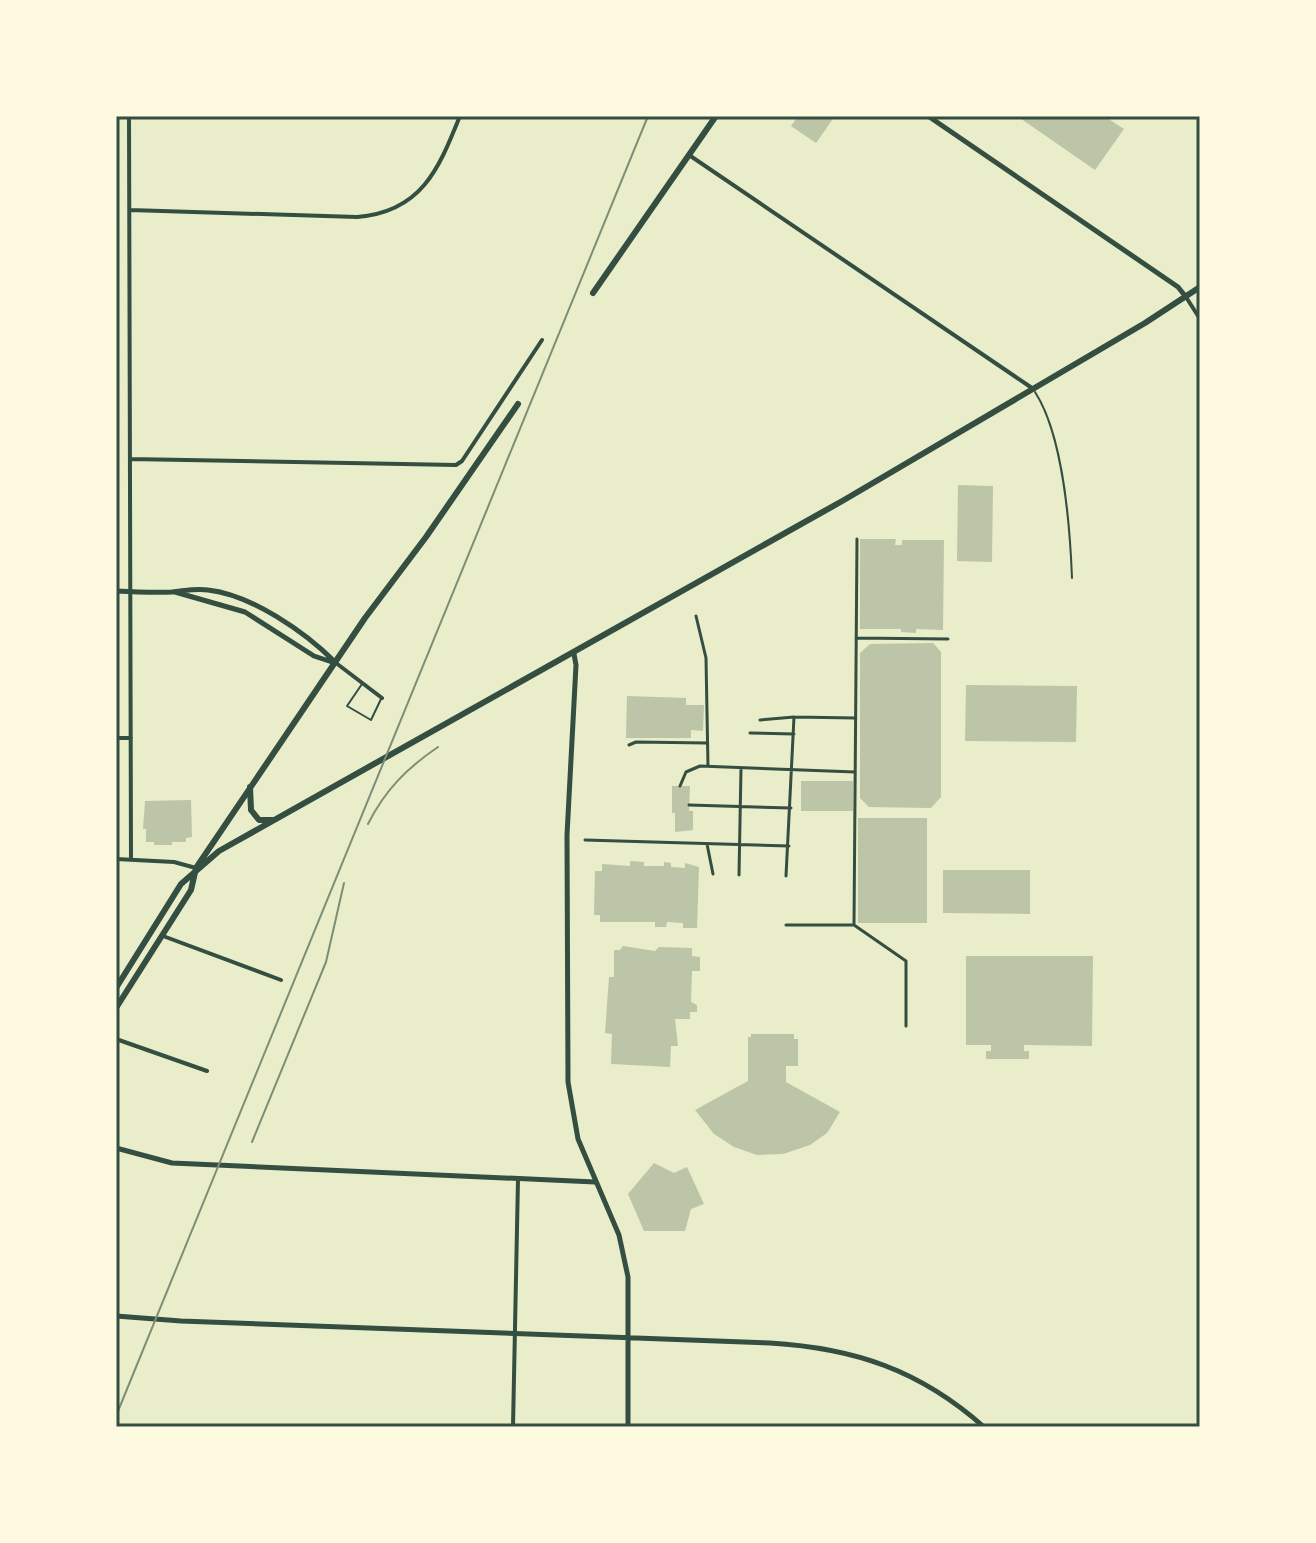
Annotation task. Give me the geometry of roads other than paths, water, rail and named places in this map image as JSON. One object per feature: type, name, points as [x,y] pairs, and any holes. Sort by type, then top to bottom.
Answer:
[{"type":"main road","points":[[593,293],[716,116]]},
{"type":"main road","points":[[928,116],[1169,281],[1186,297]]},
{"type":"main road","points":[[116,1008],[191,890],[196,868],[219,851],[844,500],[1200,287]]},
{"type":"main road","points":[[116,988],[181,884],[196,868],[365,618],[426,537],[518,404]]},
{"type":"main road","points":[[116,591],[206,590],[247,601],[319,646],[336,663]]},
{"type":"main road","points":[[175,592],[245,612],[314,656],[336,663]]},
{"type":"main road","points":[[574,654],[576,665],[567,835],[568,1082],[578,1139],[609,1209],[624,1253],[630,1293],[628,1427]]},
{"type":"main road","points":[[250,787],[250,805],[255,815],[265,821],[276,820]]},
{"type":"main road","points":[[116,1148],[172,1163],[595,1182]]},
{"type":"main road","points":[[116,1316],[191,1322],[770,1343],[839,1351],[879,1362],[908,1375],[944,1395],[984,1427]]},
{"type":"street","points":[[129,116],[131,859]]},
{"type":"street","points":[[130,210],[357,217],[391,210],[415,195],[440,166],[460,116]]},
{"type":"street","points":[[689,155],[1032,388]]},
{"type":"street","points":[[1186,297],[1200,319]]},
{"type":"street","points":[[130,459],[456,465],[462,461],[542,340]]},
{"type":"street","points":[[854,925],[857,539]]},
{"type":"street","points":[[696,616],[706,658],[708,766]]},
{"type":"street","points":[[856,638],[948,639]]},
{"type":"street","points":[[336,663],[382,698]]},
{"type":"street","points":[[786,876],[794,717]]},
{"type":"street","points":[[760,720],[855,718]]},
{"type":"street","points":[[750,733],[794,734]]},
{"type":"street","points":[[116,738],[131,738]]},
{"type":"street","points":[[629,745],[636,742],[707,743]]},
{"type":"street","points":[[680,786],[686,772],[693,767],[855,772]]},
{"type":"street","points":[[739,875],[741,768]]},
{"type":"street","points":[[689,805],[791,808]]},
{"type":"street","points":[[585,840],[789,846]]},
{"type":"street","points":[[707,844],[713,874]]},
{"type":"street","points":[[116,859],[174,862],[196,868]]},
{"type":"street","points":[[786,925],[854,925],[906,961],[906,1026]]},
{"type":"street","points":[[163,936],[281,980]]},
{"type":"street","points":[[116,1039],[207,1071]]},
{"type":"street","points":[[513,1427],[518,1179]]},
{"type":"lane","points":[[1032,388],[1041,402],[1055,443],[1068,520],[1072,578]]},
{"type":"lane","points":[[362,684],[347,706],[371,720],[382,698]]},
{"type":"railway","points":[[116,1416],[648,116]]},
{"type":"railway","points":[[368,824],[398,781],[438,747]]},
{"type":"railway","points":[[252,1142],[326,962],[344,883]]}]
